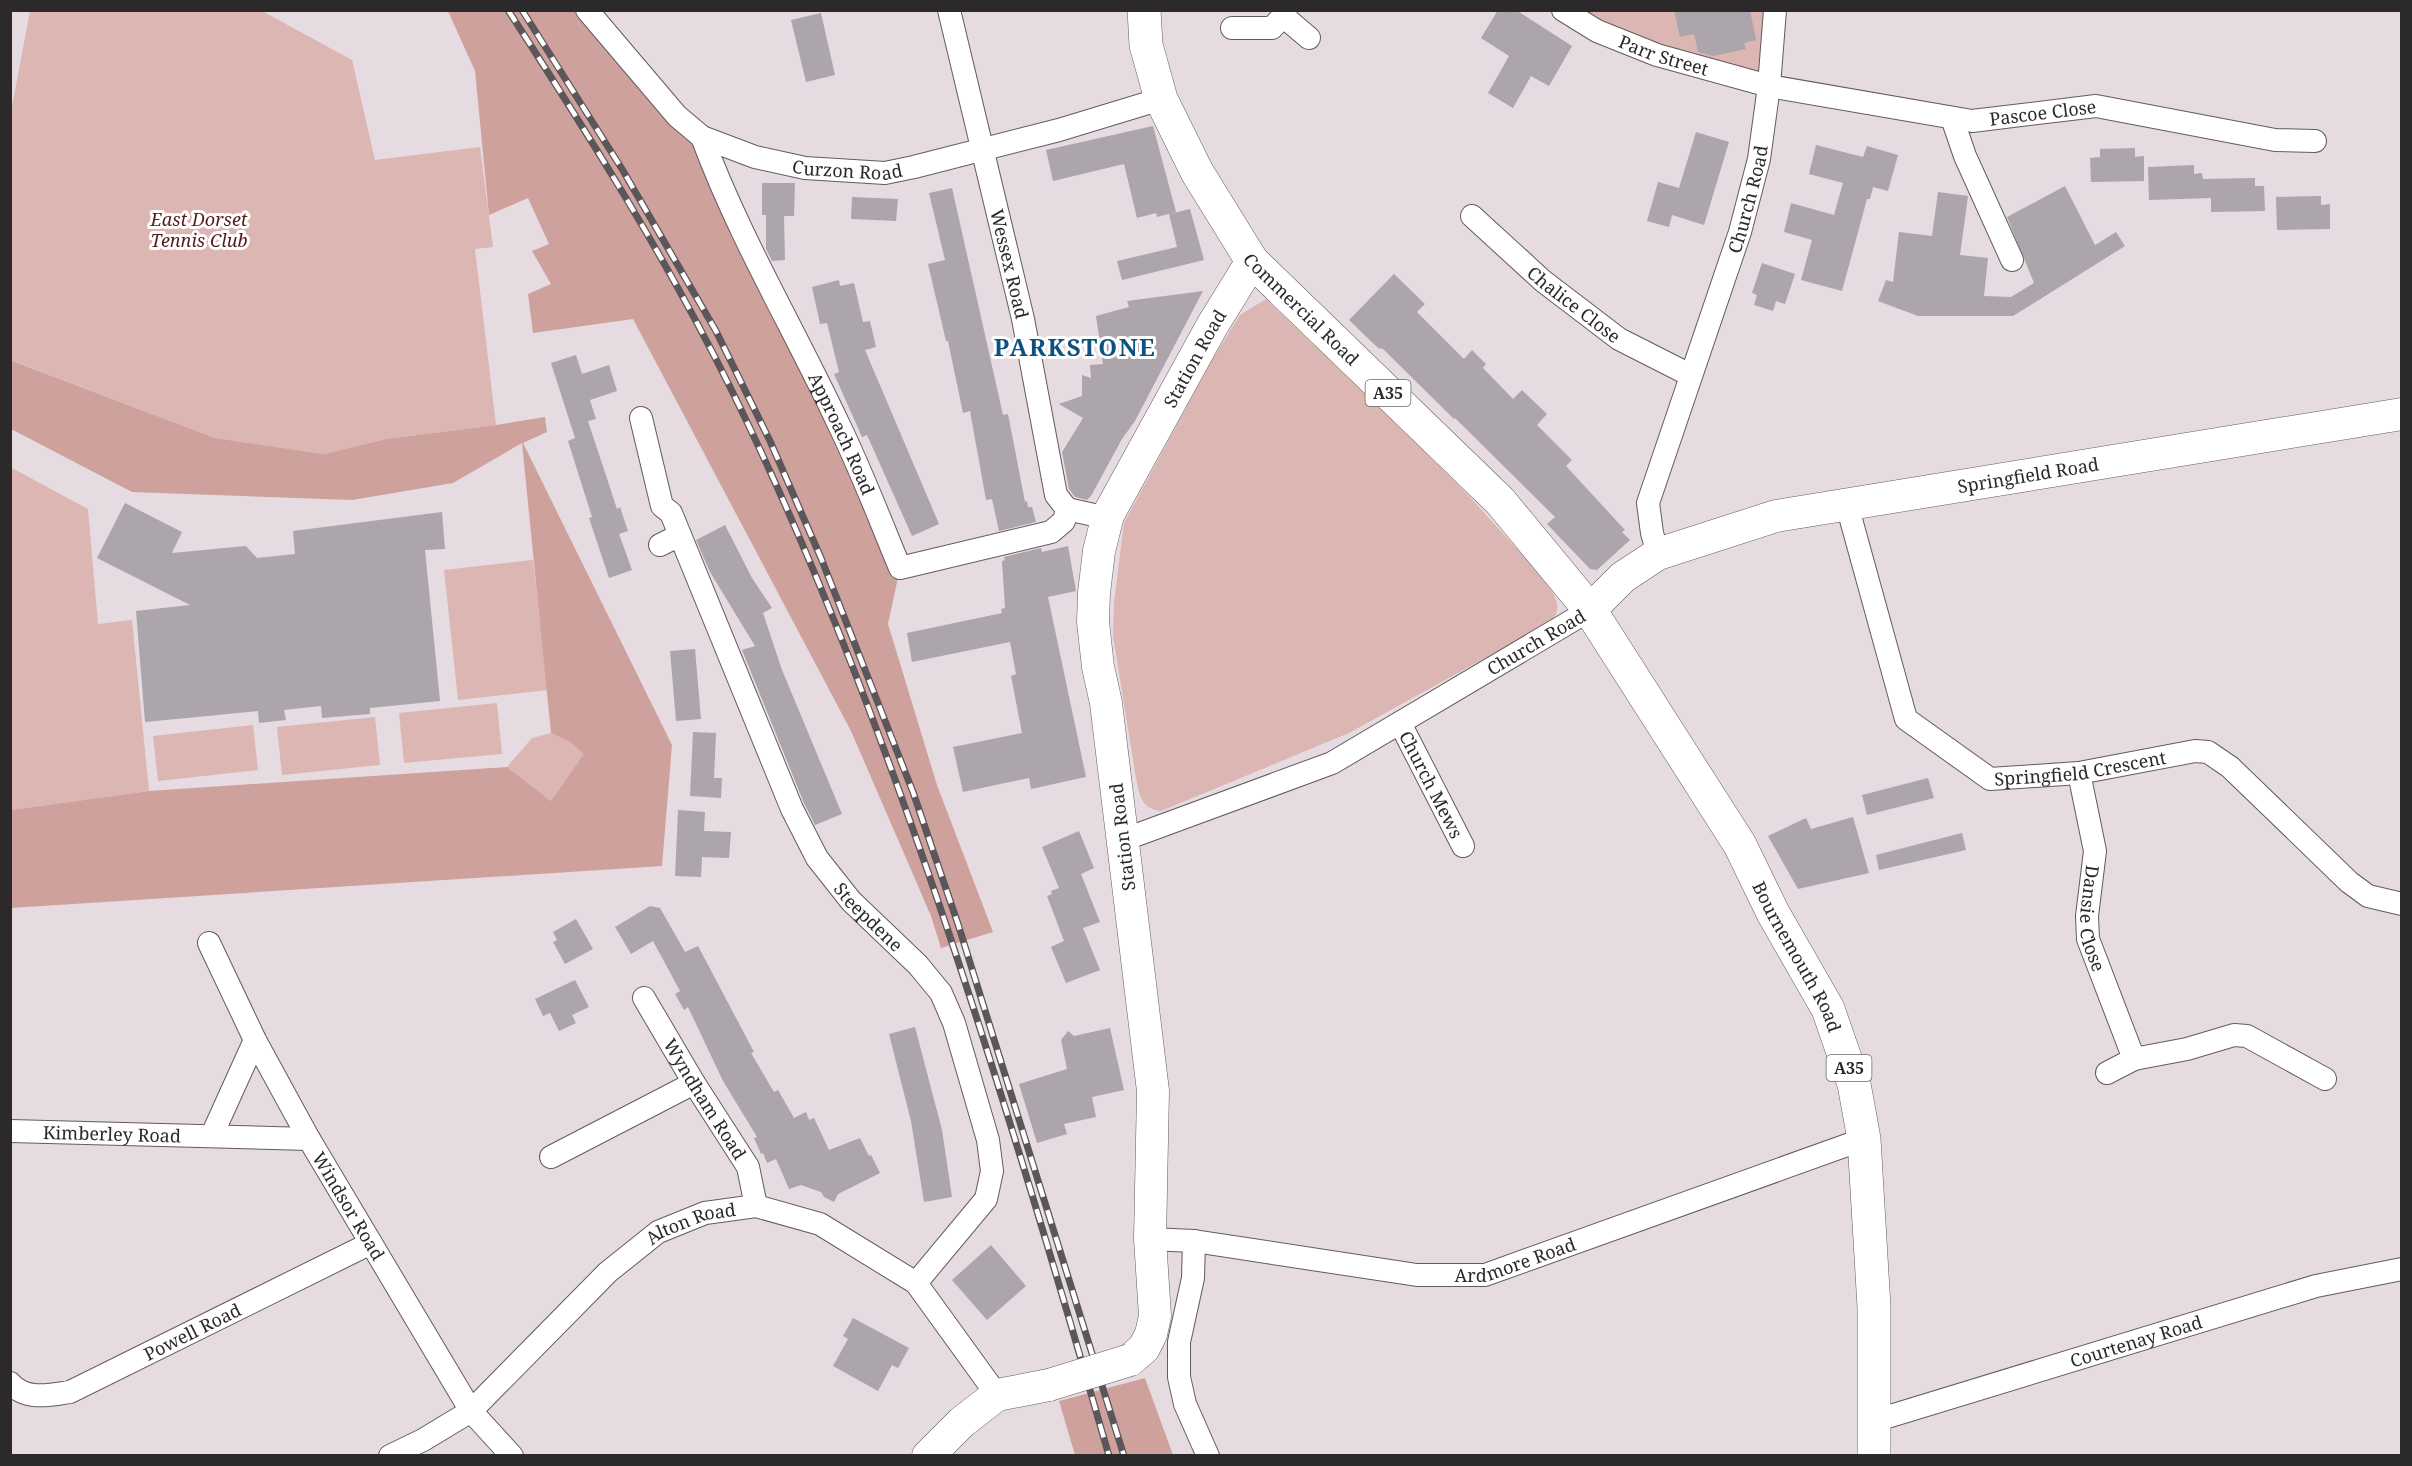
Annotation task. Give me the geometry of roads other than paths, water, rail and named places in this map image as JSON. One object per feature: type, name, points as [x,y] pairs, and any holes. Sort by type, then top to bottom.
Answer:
[{"type":"highway","name":"Commercial Road","points":[[1144,10],[1146,45],[1161,99],[1197,172],[1252,261],[1500,501],[1590,610]]},
{"type":"highway","name":"Bournemouth Road","points":[[1590,610],[1740,845],[1773,913],[1828,1009],[1854,1084],[1864,1139],[1874,1307],[1874,1455]]},
{"type":"street","name":"Curzon Road","points":[[587,10],[677,116],[702,137],[765,159],[805,168],[885,173],[1059,130],[1161,99]]},
{"type":"street","name":"Wessex Road","points":[[949,10],[1023,319],[1056,495],[1067,509]]},
{"type":"street","name":"Parr Street","points":[[1563,10],[1597,32],[1657,55],[1769,86]]},
{"type":"street","name":"Church Road","points":[[1123,840],[1332,763],[1590,610],[1623,578],[1658,554],[1652,533],[1648,503],[1740,232],[1759,159],[1769,86],[1774,10]]},
{"type":"street","points":[[1232,28],[1272,28],[1285,13],[1309,38]]},
{"type":"street","name":"Pascoe Close","points":[[1769,86],[1972,121],[2096,106],[2275,140],[2315,141]]},
{"type":"street","points":[[1952,118],[1965,156],[2012,260]]},
{"type":"street","name":"Approach Road","points":[[702,137],[718,180],[840,427],[900,568],[1051,532],[1064,521],[1067,509]]},
{"type":"street","name":"Chalice Close","points":[[1472,216],[1543,281],[1619,339],[1690,375]]},
{"type":"street","name":"Station Road","points":[[997,1395],[1049,1385],[1130,1360],[1144,1348],[1151,1334],[1155,1316],[1150,1239],[1153,1091],[1106,703],[1098,667],[1093,622],[1094,593],[1106,520],[1212,326],[1252,261]]},
{"type":"street","name":"Springfield Road","points":[[1658,554],[1776,516],[2402,414]]},
{"type":"street","name":"Steepdene","points":[[641,418],[662,506],[671,513],[792,809],[817,858],[851,901],[918,965],[941,993],[954,1023],[988,1140],[992,1171],[986,1199],[916,1283]]},
{"type":"street","name":"Springfield Crescent","points":[[1847,504],[1906,719],[1990,779],[2079,773],[2194,751],[2208,752],[2230,767],[2349,882],[2368,896],[2402,904]]},
{"type":"street","points":[[1067,509],[1106,520]]},
{"type":"street","points":[[660,545],[680,536]]},
{"type":"street","name":"Church Mews","points":[[1400,723],[1463,846]]},
{"type":"street","name":"Dansie Close","points":[[2079,773],[2095,851],[2087,916],[2088,939],[2134,1059]]},
{"type":"street","name":"Windsor Road","points":[[209,943],[255,1040],[309,1139],[471,1410],[512,1455]]},
{"type":"street","name":"Wyndham Road","points":[[644,998],[694,1083],[748,1167],[756,1206]]},
{"type":"street","points":[[2106,1073],[2134,1059],[2187,1049],[2234,1035],[2247,1036],[2325,1079]]},
{"type":"street","points":[[212,1135],[255,1040]]},
{"type":"street","points":[[551,1157],[694,1083]]},
{"type":"street","name":"Kimberley Road","points":[[10,1131],[309,1139]]},
{"type":"street","name":"Ardmore Road","points":[[1150,1239],[1194,1240],[1417,1275],[1485,1275],[1864,1139]]},
{"type":"street","name":"Alton Road","points":[[390,1455],[423,1440],[471,1410],[608,1272],[658,1232],[705,1213],[756,1206],[820,1224],[916,1283],[997,1395]]},
{"type":"street","points":[[1194,1240],[1193,1278],[1179,1342],[1179,1377],[1185,1404],[1208,1455]]},
{"type":"street","name":"Powell Road","points":[[10,1383],[14,1388],[36,1396],[70,1392],[371,1243]]},
{"type":"street","name":"Courtenay Road","points":[[1874,1421],[2316,1286],[2402,1269]]},
{"type":"street","points":[[928,1455],[962,1422],[997,1395]]},
{"type":"railway","points":[[508,10],[597,150],[681,293],[762,454],[818,581],[893,774],[962,973],[1027,1179],[1109,1456]]},
{"type":"railway","points":[[522,10],[622,169],[716,331],[770,441],[821,558],[913,792],[958,924],[1124,1456]]},
{"type":"district","name":"PARKSTONE","points":[[1075,346]]},
{"type":"park label","name":"East Dorset Tennis Club","points":[[199,229]]}]
